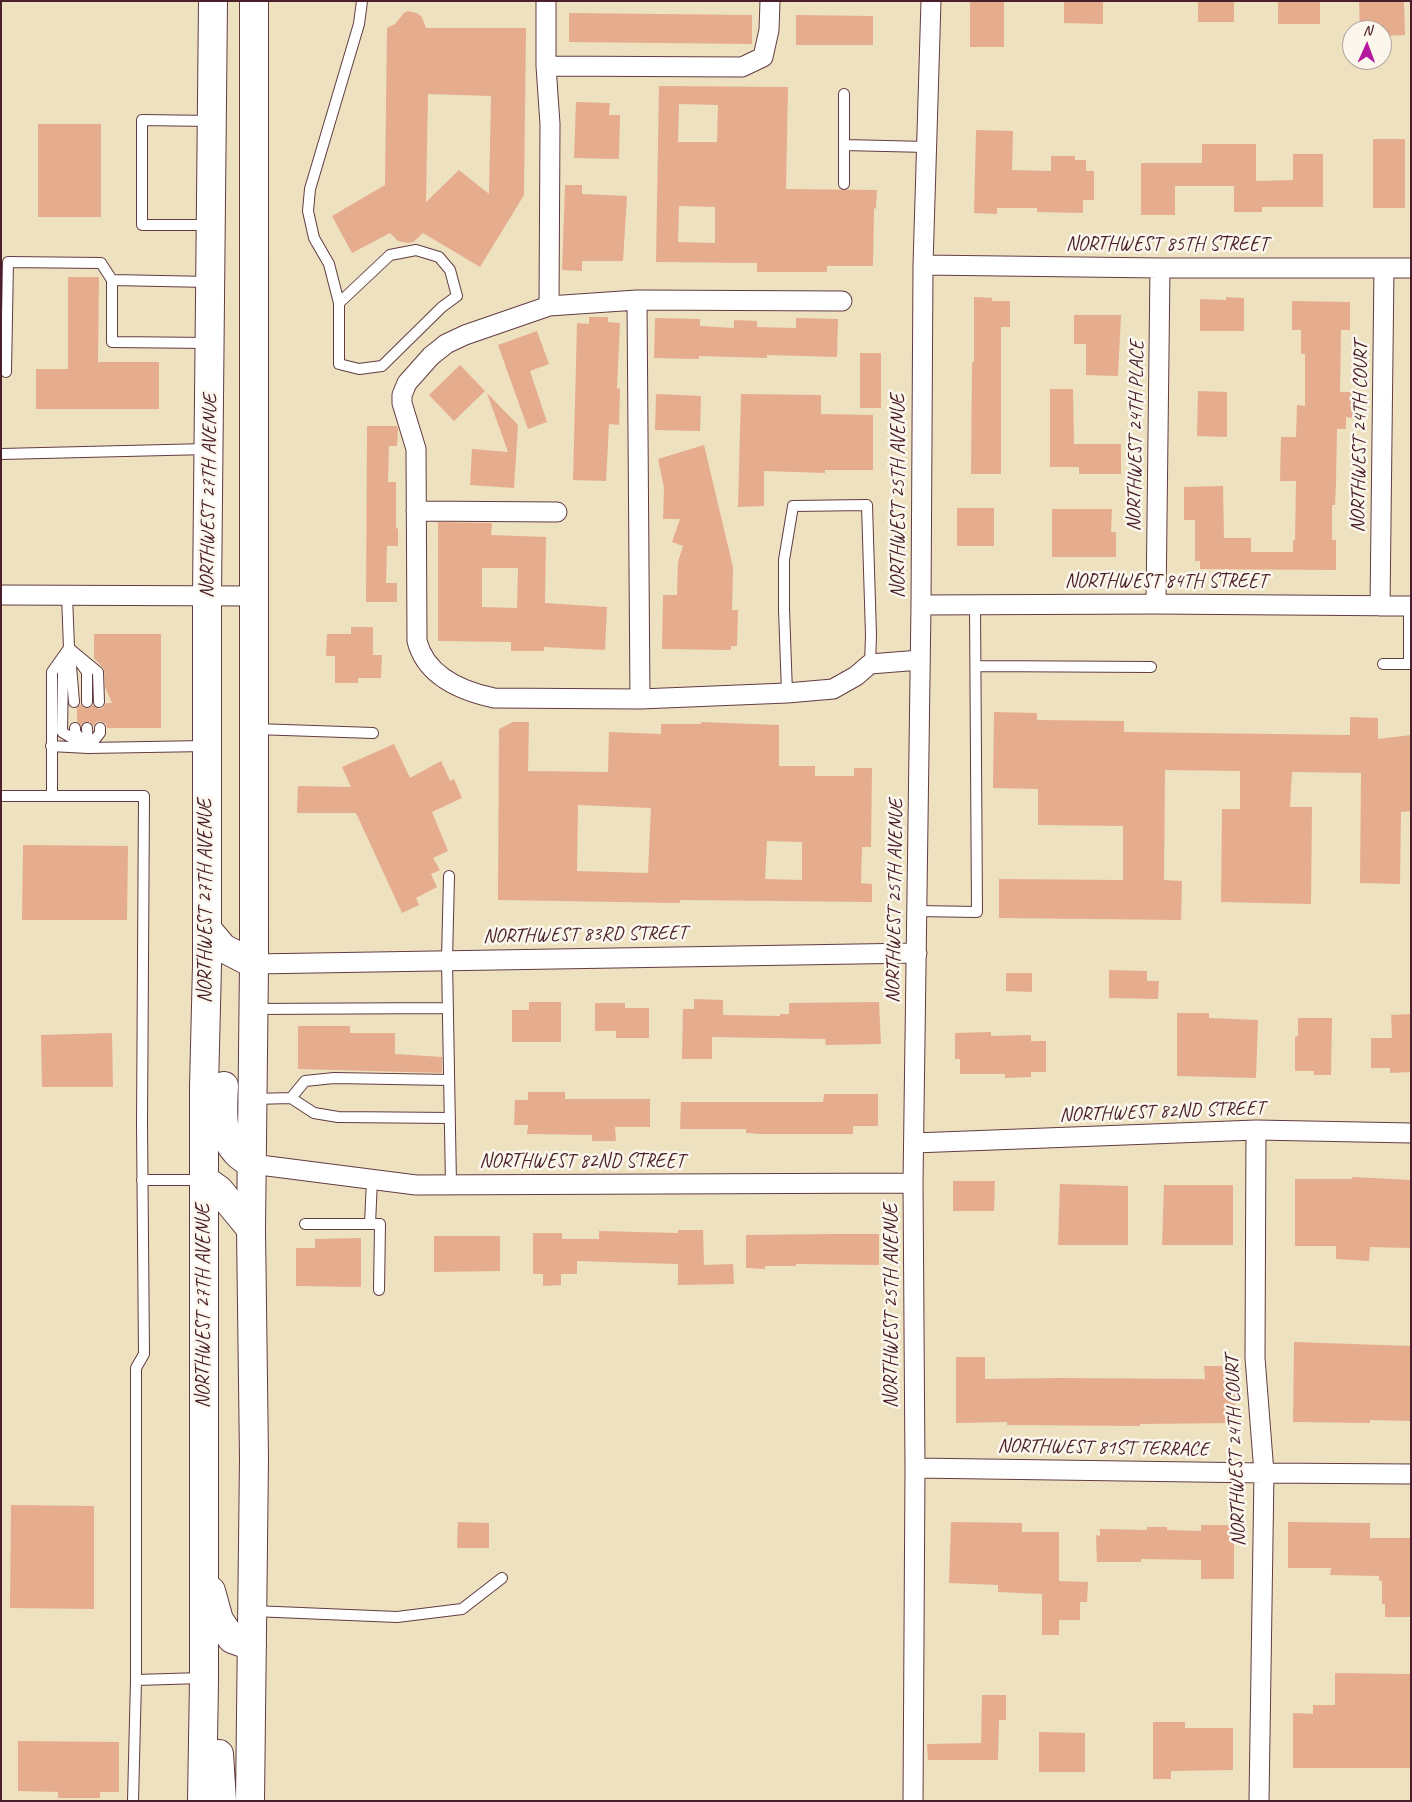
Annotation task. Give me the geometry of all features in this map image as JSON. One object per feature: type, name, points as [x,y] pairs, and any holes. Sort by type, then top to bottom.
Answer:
[{"type":"main road","name":"NORTHWEST 27TH AVENUE","points":[[202,1801],[207,596],[213,1]]},
{"type":"main road","points":[[250,1801],[254,1458],[251,1228],[254,1099],[254,1]]},
{"type":"main road","points":[[207,929],[224,948],[254,964]]},
{"type":"main road","points":[[206,986],[216,995],[222,1006],[224,1018],[223,1118],[225,1129],[235,1152],[252,1164]]},
{"type":"main road","points":[[204,1180],[219,1190],[251,1228]]},
{"type":"main road","points":[[204,1568],[219,1620],[232,1640],[252,1646]]},
{"type":"main road","points":[[203,1684],[217,1725],[222,1801]]},
{"type":"street","points":[[546,1],[546,66],[550,124],[550,306]]},
{"type":"street","points":[[546,66],[742,67],[763,57],[769,30],[770,1]]},
{"type":"street","name":"NORTHWEST 25TH AVENUE","points":[[913,1801],[915,1468],[913,1183],[921,605],[923,265],[932,1]]},
{"type":"street","name":"NORTHWEST 85TH STREET","points":[[923,265],[1160,268],[1411,268]]},
{"type":"street","name":"NORTHWEST 24TH PLACE","points":[[1156,604],[1160,268]]},
{"type":"street","name":"NORTHWEST 24TH COURT","points":[[1380,606],[1384,268]]},
{"type":"street","points":[[637,300],[640,699]]},
{"type":"street","points":[[842,302],[637,300],[550,306],[465,335],[446,344],[431,356],[407,383],[402,395],[402,403],[416,449],[417,640],[420,653],[440,676],[472,693],[494,698],[640,699],[787,693],[833,689],[856,676],[870,664],[920,660]]},
{"type":"street","points":[[416,511],[557,512]]},
{"type":"street","points":[[1,595],[253,596]]},
{"type":"street","name":"NORTHWEST 84TH STREET","points":[[921,605],[1410,606]]},
{"type":"street","name":"NORTHWEST 83RD STREET","points":[[254,964],[917,953]]},
{"type":"street","name":"NORTHWEST 24TH COURT","points":[[1256,1130],[1255,1358],[1264,1474],[1259,1801]]},
{"type":"street","name":"NORTHWEST 82ND STREET","points":[[914,1143],[1256,1130],[1411,1133]]},
{"type":"street","name":"NORTHWEST 82ND STREET","points":[[252,1164],[416,1185],[913,1183]]},
{"type":"street","name":"NORTHWEST 81ST TERRACE","points":[[915,1468],[1264,1474],[1411,1474]]},
{"type":"lane","points":[[339,303],[390,255],[416,250],[439,257],[450,270],[457,296],[442,307],[382,366],[359,369],[339,364],[339,303],[329,264],[314,238],[308,211],[310,189],[359,24],[362,1]]},
{"type":"lane","points":[[844,94],[844,184]]},
{"type":"lane","points":[[211,226],[142,224],[142,120],[212,121]]},
{"type":"lane","points":[[844,145],[927,147]]},
{"type":"lane","points":[[6,372],[8,262],[101,263],[112,280],[112,342],[210,344]]},
{"type":"lane","points":[[112,280],[211,282]]},
{"type":"lane","points":[[1,454],[209,449]]},
{"type":"lane","points":[[787,693],[784,560],[793,506],[867,505],[871,635],[870,664]]},
{"type":"lane","points":[[66,595],[74,702]]},
{"type":"lane","points":[[917,911],[977,912],[975,605]]},
{"type":"lane","points":[[1383,664],[1410,664],[1410,606]]},
{"type":"lane","points":[[70,648],[87,672],[87,702]]},
{"type":"lane","points":[[70,648],[98,672],[99,702]]},
{"type":"lane","points":[[52,796],[52,672],[70,648]]},
{"type":"lane","points":[[70,648],[63,673],[62,732],[88,748]]},
{"type":"lane","points":[[976,666],[1151,666]]},
{"type":"lane","points":[[75,728],[75,732],[88,748]]},
{"type":"lane","points":[[87,728],[88,748]]},
{"type":"lane","points":[[88,748],[100,732],[100,728]]},
{"type":"lane","points":[[254,729],[374,734]]},
{"type":"lane","points":[[51,746],[88,748],[207,746]]},
{"type":"lane","points":[[1,796],[144,796],[142,1180],[144,1354],[136,1368],[136,1680],[133,1801]]},
{"type":"lane","points":[[448,876],[447,960],[451,1184]]},
{"type":"lane","points":[[254,1009],[448,1008]]},
{"type":"lane","points":[[292,1098],[305,1081],[334,1078],[449,1080]]},
{"type":"lane","points":[[254,1099],[292,1098],[314,1113],[338,1117],[450,1118]]},
{"type":"lane","points":[[142,1180],[204,1180]]},
{"type":"lane","points":[[370,1224],[372,1180]]},
{"type":"lane","points":[[305,1224],[380,1224],[380,1290]]},
{"type":"lane","points":[[252,1611],[397,1618],[462,1608],[502,1578]]},
{"type":"lane","points":[[136,1680],[203,1684]]},
{"type":"building","points":[[970,1],[1004,1],[1004,47],[970,47]]},
{"type":"building","points":[[1064,1],[1103,1],[1103,24],[1064,23]]},
{"type":"building","points":[[1198,1],[1234,1],[1234,22],[1198,22]]},
{"type":"building","points":[[1278,1],[1320,1],[1320,24],[1278,24]]},
{"type":"building","points":[[1359,1],[1404,1],[1405,35],[1392,36],[1392,20],[1360,20]]},
{"type":"building","points":[[408,11],[417,13],[422,17],[426,28],[526,28],[524,195],[480,267],[423,233],[413,242],[408,243],[398,241],[390,233],[352,253],[332,216],[385,185],[387,28],[395,24]],"holes":[[[428,94],[491,96],[489,194],[459,170],[426,202]]]},
{"type":"building","points":[[569,13],[752,15],[752,44],[569,42]]},
{"type":"building","points":[[796,15],[873,16],[873,45],[796,45]]},
{"type":"building","points":[[659,86],[788,87],[786,189],[877,190],[876,209],[874,208],[873,266],[827,266],[827,272],[757,272],[757,263],[656,262]],"holes":[[[679,104],[718,105],[717,142],[678,142]],[[679,206],[715,207],[715,243],[678,242]]]},
{"type":"building","points":[[576,102],[610,103],[609,115],[620,115],[619,159],[574,158]]},
{"type":"building","points":[[38,124],[101,124],[101,217],[38,217]]},
{"type":"building","points":[[976,130],[1013,131],[1012,170],[1051,171],[1051,156],[1075,156],[1075,160],[1086,160],[1086,171],[1094,171],[1094,200],[1083,200],[1083,213],[1037,212],[1037,208],[997,208],[997,214],[974,213]]},
{"type":"building","points":[[1373,139],[1405,139],[1405,208],[1373,208]]},
{"type":"building","points":[[1202,144],[1256,144],[1256,181],[1293,180],[1293,154],[1323,154],[1323,207],[1262,207],[1262,212],[1234,212],[1234,186],[1175,186],[1175,215],[1141,215],[1141,163],[1202,163]]},
{"type":"building","points":[[565,185],[582,185],[582,194],[627,196],[623,261],[582,261],[582,271],[562,270]]},
{"type":"building","points":[[68,277],[99,277],[98,362],[159,362],[159,409],[36,409],[36,369],[68,369]]},
{"type":"building","points":[[974,297],[992,298],[992,301],[1010,301],[1010,327],[1001,327],[1001,474],[971,474]]},
{"type":"building","points":[[1226,297],[1244,298],[1244,331],[1200,331],[1200,299],[1226,300]]},
{"type":"building","points":[[1292,301],[1350,302],[1350,330],[1341,330],[1340,392],[1353,392],[1353,418],[1346,417],[1346,429],[1337,429],[1335,505],[1332,505],[1332,540],[1336,540],[1336,570],[1200,569],[1200,561],[1195,561],[1195,520],[1184,520],[1184,487],[1223,486],[1224,538],[1251,538],[1251,552],[1293,552],[1296,481],[1280,481],[1281,437],[1296,437],[1297,405],[1305,406],[1305,354],[1301,354],[1301,330],[1292,330]]},
{"type":"building","points":[[1074,315],[1121,315],[1118,376],[1086,375],[1086,344],[1074,344]]},
{"type":"building","points":[[589,317],[608,317],[608,322],[620,323],[617,388],[620,389],[619,425],[609,424],[606,481],[573,480],[577,323],[589,324]]},
{"type":"building","points":[[655,318],[700,319],[700,326],[734,328],[734,320],[757,321],[757,327],[796,328],[796,318],[838,319],[837,357],[767,355],[767,358],[699,356],[699,359],[654,358]]},
{"type":"building","points":[[537,331],[549,364],[530,371],[547,422],[528,429],[498,345]]},
{"type":"building","points":[[860,353],[881,353],[881,408],[860,408]]},
{"type":"building","points":[[460,365],[485,391],[454,421],[429,395]]},
{"type":"building","points":[[1050,389],[1073,389],[1074,444],[1121,444],[1121,474],[1079,474],[1079,467],[1050,467]]},
{"type":"building","points":[[1198,391],[1227,392],[1227,437],[1197,436]]},
{"type":"building","points":[[487,393],[518,425],[514,488],[470,485],[472,449],[508,452]]},
{"type":"building","points":[[656,394],[701,396],[700,431],[655,430]]},
{"type":"building","points":[[741,394],[821,395],[821,414],[873,415],[873,470],[825,470],[825,473],[764,471],[764,506],[738,507]]},
{"type":"building","points":[[367,426],[397,426],[398,428],[397,446],[389,446],[388,482],[396,482],[398,546],[387,546],[386,583],[397,583],[397,602],[366,602]]},
{"type":"building","points":[[704,445],[733,567],[732,610],[738,610],[737,646],[731,646],[731,650],[662,649],[663,595],[677,595],[678,562],[683,546],[672,542],[680,519],[663,519],[664,488],[658,459]]},
{"type":"building","points":[[957,508],[994,508],[994,546],[957,546]]},
{"type":"building","points":[[1052,509],[1112,509],[1111,532],[1116,532],[1116,557],[1052,557]]},
{"type":"building","points":[[438,522],[492,523],[491,535],[546,537],[545,603],[607,607],[605,650],[544,647],[544,651],[511,651],[511,642],[438,641]],"holes":[[[482,568],[518,568],[517,608],[482,607]]]},
{"type":"building","points":[[351,627],[373,627],[373,655],[382,655],[381,678],[358,678],[358,683],[335,683],[335,656],[326,656],[327,634],[351,634]]},
{"type":"building","points":[[94,634],[161,634],[161,728],[107,728],[106,724],[100,721],[96,722],[94,726],[90,722],[84,722],[81,725],[77,722],[77,708],[81,704],[84,708],[90,708],[93,705],[99,709],[103,708],[106,703],[112,703],[105,687],[104,669],[94,658]]},
{"type":"building","points":[[994,712],[1037,713],[1037,720],[1124,721],[1124,732],[1350,735],[1350,717],[1378,718],[1378,739],[1411,735],[1411,811],[1401,812],[1400,884],[1360,883],[1361,773],[1292,772],[1290,807],[1312,807],[1311,904],[1221,902],[1222,809],[1240,809],[1240,771],[1165,770],[1164,880],[1182,881],[1181,920],[999,918],[999,879],[1123,880],[1123,826],[1038,825],[1038,789],[993,788]]},
{"type":"building","points":[[513,722],[529,722],[528,771],[608,772],[609,732],[661,734],[661,724],[701,724],[701,722],[779,725],[779,766],[815,766],[815,776],[854,776],[854,768],[872,768],[871,847],[862,847],[861,883],[872,884],[872,902],[680,900],[680,903],[498,900],[499,729]],"holes":[[[578,805],[651,808],[648,873],[577,871]],[[767,841],[802,842],[802,880],[765,879]]]},
{"type":"building","points":[[394,744],[410,778],[441,761],[450,781],[454,779],[462,798],[432,812],[448,851],[433,858],[440,870],[431,874],[437,887],[416,898],[419,905],[402,913],[356,813],[297,813],[298,786],[351,787],[342,767]]},
{"type":"building","points":[[23,845],[128,846],[127,920],[22,920]]},
{"type":"building","points":[[1109,970],[1147,971],[1147,981],[1159,981],[1158,999],[1109,998]]},
{"type":"building","points":[[1006,973],[1032,973],[1032,992],[1006,991]]},
{"type":"building","points":[[694,999],[723,1000],[723,1015],[780,1016],[780,1014],[789,1014],[789,1003],[879,1002],[881,1044],[826,1045],[825,1039],[712,1037],[712,1059],[682,1059],[683,1009],[694,1009]]},
{"type":"building","points":[[529,1002],[561,1002],[561,1042],[512,1042],[512,1010],[529,1010]]},
{"type":"building","points":[[595,1003],[625,1003],[625,1008],[649,1008],[649,1038],[616,1038],[616,1031],[595,1031]]},
{"type":"building","points":[[1177,1013],[1209,1013],[1209,1018],[1258,1020],[1256,1078],[1177,1076]]},
{"type":"building","points":[[1411,1014],[1411,1072],[1390,1073],[1390,1068],[1371,1068],[1371,1038],[1392,1038],[1391,1015]]},
{"type":"building","points":[[1298,1018],[1332,1018],[1331,1075],[1314,1075],[1314,1071],[1295,1071],[1295,1037],[1298,1036]]},
{"type":"building","points":[[298,1026],[350,1026],[350,1033],[395,1033],[395,1054],[442,1057],[442,1073],[298,1069]]},
{"type":"building","points":[[991,1032],[991,1036],[1031,1035],[1031,1041],[1046,1041],[1046,1072],[1031,1072],[1031,1077],[1005,1078],[1005,1074],[960,1074],[960,1059],[955,1059],[955,1033]]},
{"type":"building","points":[[112,1033],[113,1087],[42,1087],[41,1035]]},
{"type":"building","points":[[528,1092],[565,1092],[565,1099],[650,1099],[650,1127],[615,1127],[616,1141],[592,1141],[592,1135],[527,1134],[528,1125],[514,1125],[515,1100],[528,1100]]},
{"type":"building","points":[[824,1094],[878,1094],[878,1126],[853,1126],[853,1134],[760,1134],[746,1133],[746,1129],[680,1129],[681,1102],[823,1102]]},
{"type":"building","points":[[1352,1177],[1411,1180],[1411,1248],[1370,1247],[1369,1261],[1336,1259],[1336,1246],[1295,1246],[1295,1179],[1352,1179]]},
{"type":"building","points":[[953,1181],[995,1181],[994,1211],[953,1211]]},
{"type":"building","points":[[1060,1184],[1128,1186],[1128,1245],[1058,1245]]},
{"type":"building","points":[[1164,1185],[1233,1185],[1233,1245],[1162,1245]]},
{"type":"building","points":[[678,1230],[703,1230],[704,1265],[733,1264],[734,1284],[678,1285],[678,1264],[577,1261],[577,1274],[561,1274],[561,1285],[543,1286],[543,1274],[533,1274],[533,1233],[562,1233],[562,1239],[599,1239],[599,1231],[678,1233]]},
{"type":"building","points":[[879,1234],[879,1265],[796,1264],[796,1266],[765,1266],[765,1269],[746,1268],[746,1235]]},
{"type":"building","points":[[434,1236],[500,1236],[500,1271],[434,1272]]},
{"type":"building","points":[[361,1238],[361,1287],[296,1286],[296,1248],[315,1248],[315,1239]]},
{"type":"building","points":[[1294,1342],[1411,1346],[1411,1421],[1370,1420],[1370,1423],[1293,1422]]},
{"type":"building","points":[[956,1357],[985,1357],[985,1379],[1205,1379],[1204,1366],[1235,1366],[1236,1423],[1140,1424],[1140,1426],[1007,1425],[1007,1422],[956,1423]]},
{"type":"building","points":[[11,1505],[94,1506],[94,1609],[10,1608]]},
{"type":"building","points":[[458,1522],[489,1523],[489,1548],[457,1548]]},
{"type":"building","points":[[951,1522],[1022,1523],[1022,1532],[1059,1532],[1059,1581],[1088,1582],[1087,1602],[1080,1602],[1080,1620],[1059,1620],[1059,1635],[1042,1635],[1042,1594],[998,1592],[998,1585],[949,1583]]},
{"type":"building","points":[[1288,1522],[1370,1523],[1370,1538],[1411,1538],[1411,1617],[1385,1617],[1385,1604],[1382,1604],[1382,1581],[1379,1581],[1379,1576],[1330,1575],[1331,1568],[1288,1568]]},
{"type":"building","points":[[1201,1525],[1234,1525],[1234,1579],[1201,1579],[1201,1560],[1141,1559],[1141,1562],[1097,1562],[1096,1535],[1100,1536],[1100,1529],[1147,1530],[1147,1527],[1167,1527],[1167,1530],[1201,1531]]},
{"type":"building","points":[[1335,1673],[1411,1674],[1411,1768],[1293,1768],[1293,1713],[1313,1714],[1313,1705],[1335,1705]]},
{"type":"building","points":[[982,1695],[1006,1695],[1006,1720],[999,1720],[998,1760],[928,1760],[927,1744],[981,1743]]},
{"type":"building","points":[[1153,1722],[1185,1722],[1185,1728],[1233,1728],[1233,1770],[1171,1771],[1171,1779],[1153,1779]]},
{"type":"building","points":[[1039,1732],[1085,1733],[1085,1772],[1039,1772]]},
{"type":"building","points":[[18,1741],[119,1742],[119,1792],[100,1792],[100,1798],[58,1798],[58,1792],[18,1791]]}]
